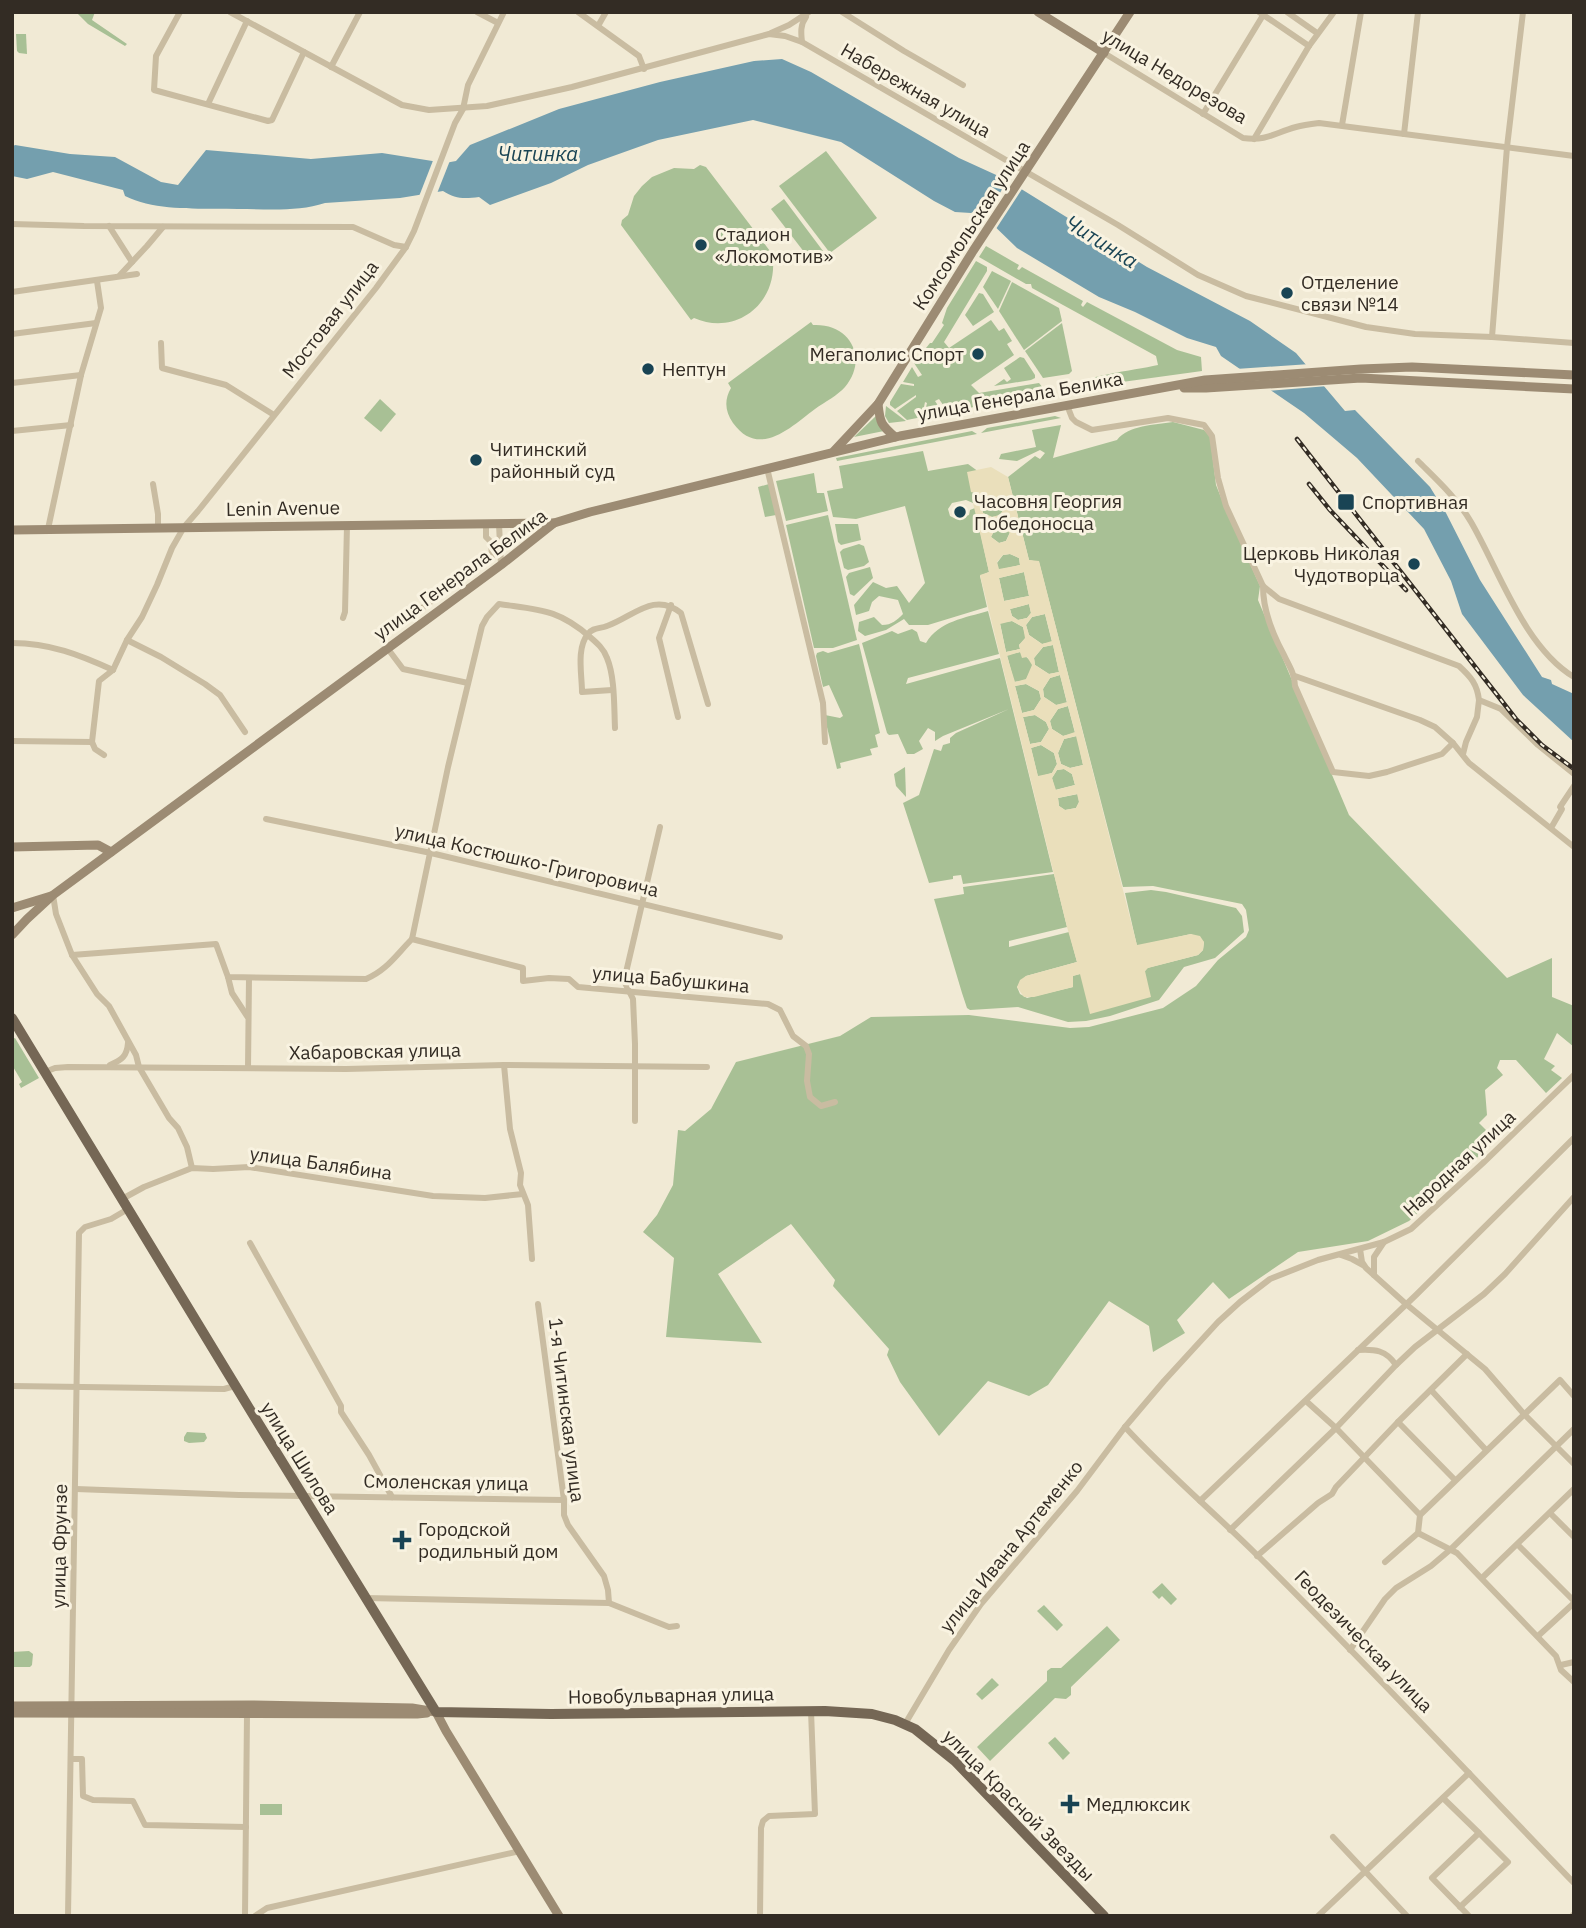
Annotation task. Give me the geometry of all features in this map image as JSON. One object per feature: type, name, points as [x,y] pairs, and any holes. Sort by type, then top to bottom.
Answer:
[{"type":"main road","name":"улица Недорезова","points":[[1038,12],[1104,53]]},
{"type":"main road","name":"Комсомольская улица","points":[[834,451],[878,404],[973,251],[1130,12]]},
{"type":"main road","name":"улица Генерала Белика","points":[[53,895],[388,649],[554,523],[640,499],[895,437],[1161,388],[1412,367],[1574,375]]},
{"type":"main road","name":"улица Генерала Белика","points":[[1361,373],[1574,389]]},
{"type":"main road","points":[[1554,388],[1555,374]]},
{"type":"main road","points":[[878,404],[883,426],[895,437]]},
{"type":"main road","name":"Lenin Avenue","points":[[12,530],[554,523]]},
{"type":"main road","points":[[12,847],[98,845],[111,852]]},
{"type":"main road","points":[[12,908],[53,895]]},
{"type":"main road","points":[[12,936],[53,895]]},
{"type":"main road","name":"улица Шилова","points":[[12,1018],[16,1033],[45,1072],[559,1916]]},
{"type":"main road","name":"Новобульварная улица","points":[[12,1713],[72,1709],[275,1705],[412,1708],[436,1712]]},
{"type":"main road","name":"Новобульварная улица","points":[[12,1706],[247,1714],[811,1711],[872,1714],[905,1724]]},
{"type":"main road","name":"улица Красной Звезды","points":[[905,1724],[955,1761],[1104,1916]]},
{"type":"street","points":[[180,12],[156,56],[154,90],[272,120],[304,52]]},
{"type":"street","points":[[230,12],[331,67],[360,12]]},
{"type":"street","points":[[477,12],[498,23]]},
{"type":"street","name":"Мостовая улица","points":[[92,742],[99,681],[113,670],[158,585],[172,548],[184,527],[406,247],[463,109],[467,88],[504,12]]},
{"type":"street","points":[[578,12],[639,56],[644,69]]},
{"type":"street","points":[[598,26],[606,12]]},
{"type":"street","points":[[769,34],[809,12]]},
{"type":"street","points":[[802,42],[802,22],[809,12]]},
{"type":"street","points":[[842,12],[963,85]]},
{"type":"street","points":[[1287,12],[1317,33]]},
{"type":"street","points":[[1254,139],[1317,33],[1334,12]]},
{"type":"street","points":[[1342,125],[1361,12]]},
{"type":"street","points":[[1404,134],[1418,12]]},
{"type":"street","points":[[1492,337],[1507,147],[1523,12]]},
{"type":"street","points":[[1203,114],[1263,13],[1309,46]]},
{"type":"street","points":[[208,104],[247,21]]},
{"type":"street","name":"Набережная улица","points":[[331,67],[402,105],[429,110],[463,109],[529,98],[769,34],[785,36],[802,42],[1198,275],[1246,296],[1366,327],[1415,334],[1574,343]]},
{"type":"street","name":"улица Недорезова","points":[[1104,53],[1243,138],[1271,137],[1293,128],[1319,123],[1574,156]]},
{"type":"street","points":[[12,224],[353,227],[394,245],[406,247]]},
{"type":"street","points":[[109,226],[132,262]]},
{"type":"street","points":[[119,276],[163,227]]},
{"type":"street","points":[[12,292],[137,274]]},
{"type":"street","points":[[48,529],[81,375],[101,308],[97,281]]},
{"type":"street","points":[[12,334],[96,323]]},
{"type":"street","points":[[161,343],[162,368],[226,385],[274,415]]},
{"type":"street","points":[[12,383],[81,375]]},
{"type":"street","points":[[1067,405],[1072,418],[1092,430],[1168,418],[1204,425],[1212,436],[1218,478],[1226,506],[1263,586],[1263,603],[1269,622],[1295,676],[1295,686],[1333,772],[1369,776],[1387,772],[1443,754],[1453,743]]},
{"type":"street","points":[[12,431],[71,425]]},
{"type":"street","points":[[1418,461],[1450,493],[1470,520],[1508,595],[1547,654],[1574,677]]},
{"type":"street","points":[[767,468],[822,703],[825,742]]},
{"type":"street","points":[[153,484],[158,527]]},
{"type":"street","points":[[343,618],[347,524]]},
{"type":"street","points":[[406,620],[492,556],[491,542],[486,537],[486,524]]},
{"type":"street","points":[[499,524],[501,565]]},
{"type":"street","points":[[1263,586],[1279,599],[1460,666],[1477,686],[1479,700],[1478,717],[1463,754]]},
{"type":"street","points":[[228,978],[366,979],[387,967],[412,939],[482,626],[499,604],[548,611],[566,618],[603,648],[608,660],[615,729]]},
{"type":"street","points":[[671,605],[659,638],[678,717]]},
{"type":"street","points":[[612,690],[582,692],[581,647],[587,634],[645,608],[671,605],[681,613],[708,705]]},
{"type":"street","points":[[127,640],[161,657],[220,695],[245,732]]},
{"type":"street","points":[[12,643],[32,643],[77,654],[113,670]]},
{"type":"street","points":[[388,649],[403,669],[468,683]]},
{"type":"street","points":[[1295,676],[1435,727],[1453,743],[1469,764],[1574,847]]},
{"type":"street","points":[[1479,700],[1501,709],[1538,746],[1574,774]]},
{"type":"street","points":[[12,741],[92,742],[104,755]]},
{"type":"street","points":[[1551,828],[1562,809],[1560,807],[1574,786]]},
{"type":"street","name":"улица Костюшко-Григоровича","points":[[266,819],[431,853],[780,936]]},
{"type":"street","points":[[635,1121],[633,999],[624,981],[660,827]]},
{"type":"street","points":[[53,895],[56,914],[72,955],[97,994],[109,1006],[136,1055],[139,1067],[169,1118],[178,1128],[187,1147],[192,1168]]},
{"type":"street","name":"улица Бабушкина","points":[[412,939],[523,968],[523,981],[569,979],[578,987],[768,1004],[780,1010],[793,1036],[806,1046],[809,1054],[807,1081],[810,1097],[821,1106],[835,1102]]},
{"type":"street","points":[[72,955],[216,944],[232,993],[248,1017]]},
{"type":"street","points":[[248,1068],[249,978]]},
{"type":"street","points":[[105,1067],[124,1058],[128,1041]]},
{"type":"street","points":[[504,1065],[510,1129],[521,1173],[520,1185],[527,1205],[532,1259]]},
{"type":"street","name":"Хабаровская улица","points":[[45,1072],[55,1068],[105,1067],[707,1067]]},
{"type":"street","name":"Народная улица","points":[[1125,1427],[1164,1381],[1240,1302],[1270,1279],[1294,1268],[1384,1242],[1411,1229],[1574,1075]]},
{"type":"street","points":[[1200,1501],[1406,1304],[1574,1138]]},
{"type":"street","name":"улица Балябина","points":[[125,1204],[144,1187],[192,1168],[249,1167],[433,1196],[485,1198],[523,1194]]},
{"type":"street","points":[[1230,1530],[1415,1347],[1506,1274],[1574,1197]]},
{"type":"street","name":"улица Фрунзе","points":[[68,1916],[79,1233],[85,1227],[111,1219],[125,1204]]},
{"type":"street","points":[[250,1242],[341,1406],[341,1412],[392,1497]]},
{"type":"street","points":[[1374,1275],[1374,1257],[1384,1242]]},
{"type":"street","points":[[1360,1249],[1366,1268]]},
{"type":"street","points":[[1336,1254],[1352,1259],[1366,1268],[1485,1369],[1524,1414],[1574,1464]]},
{"type":"street","name":"1-я Читинская улица","points":[[538,1304],[564,1516],[604,1576],[609,1603]]},
{"type":"street","points":[[1358,1350],[1377,1350],[1396,1365]]},
{"type":"street","points":[[1257,1556],[1332,1494],[1364,1457],[1467,1354]]},
{"type":"street","points":[[1385,1562],[1418,1533],[1420,1514],[1560,1380],[1574,1395]]},
{"type":"street","points":[[12,1386],[224,1390],[236,1386]]},
{"type":"street","points":[[1431,1390],[1486,1450]]},
{"type":"street","points":[[1306,1401],[1420,1514]]},
{"type":"street","points":[[1398,1422],[1455,1480]]},
{"type":"street","name":"Геодезическая улица","points":[[1125,1427],[1350,1650],[1574,1883]]},
{"type":"street","name":"улица Ивана Артеменко","points":[[905,1724],[976,1610],[1077,1491],[1125,1427]]},
{"type":"street","points":[[1350,1650],[1390,1594],[1451,1549],[1574,1429]]},
{"type":"street","name":"Смоленская улица","points":[[76,1489],[564,1500]]},
{"type":"street","points":[[1482,1578],[1574,1489]]},
{"type":"street","points":[[1550,1513],[1574,1537]]},
{"type":"street","points":[[1418,1533],[1451,1549],[1482,1578],[1556,1656],[1564,1674],[1574,1682]]},
{"type":"street","points":[[1518,1545],[1574,1602],[1538,1636]]},
{"type":"street","points":[[366,1598],[609,1603],[669,1627],[677,1626]]},
{"type":"street","points":[[1561,1665],[1574,1662]]},
{"type":"street","points":[[760,1916],[763,1821],[769,1816],[816,1814],[811,1711]]},
{"type":"street","points":[[245,1916],[247,1714]]},
{"type":"street","points":[[71,1759],[82,1759],[83,1796],[93,1800],[133,1801],[145,1825],[246,1827]]},
{"type":"street","points":[[1318,1916],[1469,1773]]},
{"type":"street","points":[[1443,1798],[1508,1861],[1460,1907]]},
{"type":"street","points":[[1469,1916],[1432,1878],[1479,1833]]},
{"type":"street","points":[[1333,1837],[1407,1916]]},
{"type":"street","points":[[255,1916],[267,1908],[520,1852]]},
{"type":"street","points":[[1393,1916],[1400,1909]]},
{"type":"green space","points":[[76,12],[95,12],[92,20],[127,44],[125,46],[88,24]]},
{"type":"green space","points":[[16,34],[26,34],[27,54],[17,51]]},
{"type":"green space","points":[[826,151],[877,218],[830,253],[779,186]]},
{"type":"green space","name":"Стадион «Локомотив»","points":[[700,165],[706,167],[776,259],[773,261],[768,291],[760,303],[750,313],[724,323],[709,323],[694,318],[691,320],[621,225],[628,215],[634,196],[652,177],[674,168],[694,169]]},
{"type":"green space","points":[[784,199],[823,251],[811,261],[771,209]]},
{"type":"green space","points":[[986,246],[1019,265],[1017,269],[1022,267],[1083,301],[1083,307],[1087,302],[1177,350],[1201,357],[1202,371],[1064,390],[1096,377],[1158,365],[1156,356],[979,257]]},
{"type":"green space","points":[[976,261],[987,267],[987,271],[944,342],[949,348],[991,320],[999,331],[1004,328],[1012,341],[1007,344],[1014,355],[971,385],[979,393],[1039,383],[1047,393],[990,404],[988,399],[985,399],[984,405],[948,412],[939,399],[935,401],[943,413],[924,416],[925,402],[922,417],[907,420],[897,411],[916,395],[895,409],[890,402],[901,384],[914,386],[903,382],[912,367],[918,377],[922,375],[914,363],[944,325],[942,323],[947,308]]},
{"type":"green space","points":[[992,271],[1011,281],[998,309],[983,287]]},
{"type":"green space","points":[[1012,282],[1059,308],[1062,321],[1024,350],[999,311]]},
{"type":"green space","points":[[979,293],[983,294],[994,312],[973,326],[965,315]]},
{"type":"green space","points":[[811,322],[813,325],[837,330],[846,336],[855,354],[852,376],[839,393],[785,431],[764,439],[753,439],[743,433],[728,415],[726,401],[731,388],[728,383]]},
{"type":"green space","points":[[1062,323],[1072,371],[1069,374],[1043,378],[1025,351]]},
{"type":"green space","points":[[1020,357],[1024,358],[1035,378],[994,386],[1004,379],[1007,382],[1011,379],[1004,368]]},
{"type":"green space","points":[[380,399],[396,414],[381,432],[364,418]]},
{"type":"green space","points":[[886,406],[906,421],[889,423],[885,416]]},
{"type":"green space","points":[[878,414],[884,431],[854,437]]},
{"type":"green space","points":[[1055,416],[1061,418],[981,433],[987,428]]},
{"type":"green space","points":[[1173,422],[1204,430],[1210,436],[1216,485],[1260,586],[1258,600],[1349,815],[1507,978],[1552,958],[1552,997],[1574,1006],[1574,1047],[1557,1033],[1544,1059],[1555,1066],[1551,1070],[1562,1078],[1546,1093],[1516,1060],[1500,1060],[1497,1068],[1503,1075],[1485,1090],[1487,1115],[1479,1123],[1496,1140],[1409,1221],[1368,1241],[1298,1252],[1229,1299],[1213,1282],[1177,1320],[1185,1333],[1153,1352],[1149,1326],[1109,1301],[1048,1385],[1029,1396],[988,1381],[939,1436],[900,1382],[887,1355],[889,1349],[833,1286],[835,1280],[791,1224],[718,1274],[762,1343],[666,1337],[674,1258],[643,1232],[657,1215],[673,1185],[678,1130],[685,1131],[711,1109],[736,1062],[840,1036],[871,1017],[969,1015],[1070,1028],[1089,1027],[1163,1008],[1196,986],[1218,960],[1246,937],[1249,930],[1246,910],[1242,904],[1153,886],[1123,887],[1039,562],[1029,560],[1008,477],[1035,456],[1040,459],[1045,453],[1040,450],[1017,461],[999,459],[1001,454],[1036,447],[1032,430],[1061,425],[1053,458],[1117,440],[1128,431]]},
{"type":"green space","points":[[972,431],[977,434],[837,461],[836,458]]},
{"type":"green space","points":[[923,451],[928,471],[968,464],[979,472],[975,492],[977,500],[973,503],[966,500],[952,503],[948,509],[950,516],[956,519],[969,515],[970,510],[975,508],[989,572],[980,576],[987,607],[928,625],[909,625],[904,619],[886,630],[865,636],[858,631],[859,622],[874,617],[882,625],[886,625],[903,614],[898,600],[879,596],[872,602],[869,611],[856,615],[854,605],[873,582],[886,588],[897,586],[909,603],[925,583],[905,506],[856,519],[833,517],[827,491],[843,488],[839,466]]},
{"type":"green space","points":[[814,473],[817,493],[824,493],[828,511],[786,521],[776,481]]},
{"type":"green space","points":[[769,484],[776,515],[765,517],[758,487]]},
{"type":"green space","points":[[1003,501],[1005,507],[1000,515],[992,517],[983,513],[984,504]]},
{"type":"green space","points":[[828,515],[857,640],[833,648],[814,648],[786,525]]},
{"type":"green space","points":[[835,524],[858,524],[861,540],[841,545]]},
{"type":"green space","points":[[1002,527],[1010,532],[1006,541],[999,543],[991,537],[995,529]]},
{"type":"green space","points":[[859,544],[864,546],[869,562],[848,570],[844,568],[840,552]]},
{"type":"green space","points":[[1010,554],[1019,558],[1020,565],[998,570],[997,563],[1003,555]]},
{"type":"green space","points":[[870,567],[873,578],[854,596],[850,594],[846,577],[849,573]]},
{"type":"green space","points":[[1024,572],[1029,596],[1004,601],[999,578]]},
{"type":"green space","points":[[1029,604],[1031,613],[1027,618],[1018,620],[1012,616],[1010,609]]},
{"type":"green space","points":[[988,611],[999,654],[908,678],[906,684],[1000,658],[1053,872],[963,884],[961,875],[929,883],[903,803],[919,795],[934,749],[941,751],[943,745],[950,743],[950,738],[956,733],[1009,709],[935,741],[935,732],[928,728],[919,741],[923,749],[907,754],[898,734],[887,733],[862,643],[892,631],[898,634],[912,629],[917,632],[920,641],[926,643],[945,625]]},
{"type":"green space","points":[[1045,614],[1052,642],[1042,644],[1029,635],[1026,625],[1032,617]]},
{"type":"green space","points":[[1012,621],[1023,627],[1026,638],[1019,645],[1020,649],[1006,652],[1000,623]]},
{"type":"green space","points":[[859,644],[880,733],[875,735],[878,747],[870,749],[872,755],[840,763],[841,768],[837,769],[825,715],[840,718],[843,716],[829,685],[823,687],[816,656],[823,651],[828,653]]},
{"type":"green space","points":[[1053,645],[1059,672],[1049,674],[1035,665],[1034,658],[1043,647]]},
{"type":"green space","points":[[1020,652],[1033,665],[1026,680],[1014,682],[1007,655]]},
{"type":"green space","points":[[1060,675],[1067,703],[1056,705],[1044,697],[1043,689],[1050,678]]},
{"type":"green space","points":[[1026,684],[1039,691],[1041,699],[1034,710],[1022,713],[1015,686]]},
{"type":"green space","points":[[1068,706],[1075,733],[1063,736],[1052,729],[1050,721],[1058,709]]},
{"type":"green space","points":[[1035,715],[1046,722],[1049,729],[1041,742],[1030,744],[1023,717]]},
{"type":"green space","points":[[1077,736],[1083,765],[1070,768],[1061,764],[1058,753],[1064,739]]},
{"type":"green space","points":[[1041,745],[1054,753],[1057,764],[1052,773],[1038,777],[1031,748]]},
{"type":"green space","points":[[905,767],[906,797],[896,786],[894,774]]},
{"type":"green space","points":[[1064,769],[1072,774],[1075,785],[1055,790],[1052,778],[1057,770]]},
{"type":"green space","points":[[1078,794],[1079,802],[1076,808],[1065,810],[1059,806],[1058,798]]},
{"type":"green space","points":[[1054,874],[1067,927],[1009,941],[1009,947],[1069,932],[1077,962],[1026,976],[1017,987],[1020,994],[1027,998],[1073,987],[1072,976],[1145,971],[1147,968],[1198,955],[1203,950],[1204,942],[1191,934],[1137,946],[1125,893],[1151,890],[1166,892],[1236,908],[1242,916],[1244,932],[1215,958],[1184,967],[1159,1000],[1110,1016],[1068,1022],[1018,1007],[970,1010],[962,993],[934,899],[964,894],[963,887]]},
{"type":"green space","points":[[15,1038],[39,1078],[21,1088],[19,1084],[22,1082],[12,1065],[12,1039]]},
{"type":"green space","points":[[187,1432],[205,1433],[207,1438],[204,1442],[189,1443],[184,1441]]},
{"type":"green space","points":[[1162,1583],[1177,1599],[1171,1605],[1162,1596],[1159,1599],[1152,1592]]},
{"type":"green space","points":[[1044,1605],[1063,1625],[1057,1631],[1037,1611]]},
{"type":"green space","points":[[1107,1626],[1120,1640],[1071,1687],[1071,1695],[1066,1699],[1055,1698],[990,1761],[977,1747],[1047,1681],[1047,1671],[1061,1668]]},
{"type":"green space","points":[[29,1651],[33,1654],[30,1667],[12,1667],[12,1652]]},
{"type":"green space","points":[[992,1678],[999,1685],[982,1700],[976,1694]]},
{"type":"green space","points":[[1055,1737],[1070,1753],[1063,1760],[1048,1743]]},
{"type":"green space","points":[[260,1804],[282,1804],[282,1815],[260,1815]]},
{"type":"shaded area","points":[[991,467],[1008,477],[1029,560],[1039,561],[1137,945],[1191,934],[1200,936],[1204,942],[1203,950],[1198,955],[1145,971],[1151,997],[1090,1014],[1080,974],[1073,976],[1073,987],[1034,997],[1024,997],[1017,987],[1020,980],[1026,976],[1077,962],[980,575],[989,572],[973,503],[976,500],[975,493],[971,492],[967,472]],"holes":[[[1003,501],[1005,507],[1000,515],[992,517],[983,513],[984,504]],[[1002,527],[1010,533],[1006,541],[999,543],[991,537],[995,529]],[[1010,554],[1019,558],[1020,565],[999,569],[997,562],[1003,555]],[[1024,572],[1029,596],[1004,601],[999,578]],[[1029,604],[1031,613],[1027,618],[1018,620],[1012,616],[1010,609]],[[1045,614],[1052,641],[1042,644],[1029,635],[1026,625],[1032,617]],[[1012,621],[1023,627],[1025,638],[1019,645],[1020,649],[1006,652],[1000,624]],[[1053,645],[1059,672],[1049,674],[1035,665],[1034,658],[1043,647]],[[1020,652],[1022,658],[1027,657],[1032,665],[1026,679],[1015,682],[1007,656]],[[1060,675],[1067,702],[1056,705],[1044,697],[1043,689],[1050,678]],[[1026,684],[1039,691],[1041,699],[1034,710],[1022,713],[1015,686]],[[1068,706],[1075,732],[1063,736],[1052,729],[1050,721],[1058,709]],[[1035,715],[1046,722],[1049,729],[1041,742],[1030,744],[1023,717]],[[1076,736],[1083,765],[1070,768],[1061,764],[1058,753],[1064,739]],[[1041,745],[1054,753],[1057,764],[1052,773],[1038,776],[1031,748]],[[1064,769],[1072,774],[1075,785],[1056,790],[1052,778],[1057,770]],[[1077,794],[1079,802],[1076,808],[1065,810],[1059,806],[1058,798]]]},
{"type":"water","name":"Читинка","points":[[782,59],[811,72],[959,158],[1005,179],[1147,267],[1250,321],[1296,353],[1345,411],[1355,410],[1430,487],[1480,580],[1542,677],[1574,694],[1574,742],[1523,695],[1462,614],[1451,581],[1424,529],[1357,458],[1304,413],[1221,356],[1216,347],[1187,338],[1099,297],[1017,248],[983,215],[975,211],[955,212],[841,142],[753,120],[658,140],[490,205],[479,197],[460,198],[443,191],[400,198],[325,203],[293,209],[180,208],[152,205],[125,196],[123,190],[53,172],[27,179],[12,176],[12,147],[15,145],[70,154],[115,157],[161,182],[178,185],[206,150],[311,159],[382,153],[445,163],[456,161],[470,145],[559,109],[660,82],[754,61]]},
{"type":"pier","points":[[434,158],[451,158],[436,196],[418,199]]},
{"type":"pier","points":[[1009,177],[1024,186],[994,232],[984,221]]},
{"type":"pier","points":[[1310,364],[1328,386],[1267,391],[1236,369]]},
{"type":"railway","points":[[1297,439],[1516,719],[1542,745],[1574,769]]},
{"type":"railway","points":[[1309,484],[1406,590]]},
{"type":"place","name":"Стадион «Локомотив»","points":[[701,245]]},
{"type":"place","name":"Отделение связи №14","points":[[1287,293]]},
{"type":"place","name":"Мегаполис Спорт","points":[[978,354]]},
{"type":"place","name":"Нептун","points":[[648,369]]},
{"type":"place","name":"Читинский районный суд","points":[[476,460]]},
{"type":"place","name":"Спортивная","points":[[1346,502]]},
{"type":"place","name":"Часовня Георгия Победоносца","points":[[960,512]]},
{"type":"place","name":"Церковь Николая Чудотворца","points":[[1414,564]]},
{"type":"place","name":"Городской родильный дом","points":[[402,1540]]},
{"type":"place","name":"Медлюксик","points":[[1070,1804]]}]
